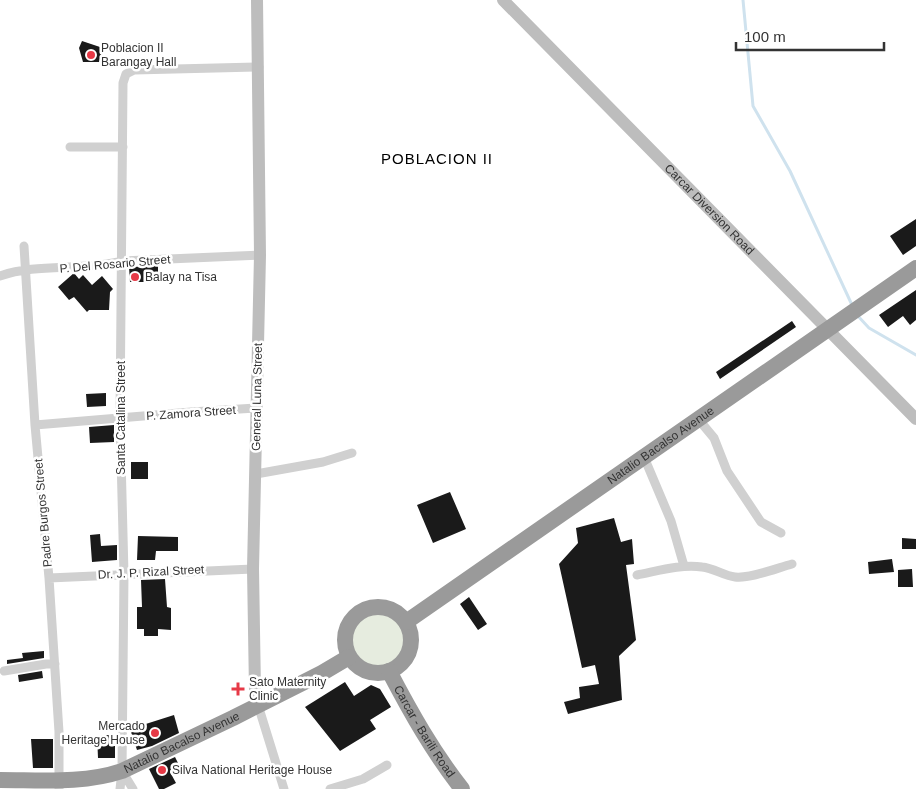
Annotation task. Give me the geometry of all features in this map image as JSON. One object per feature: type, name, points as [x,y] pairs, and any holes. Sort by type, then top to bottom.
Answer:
[{"type":"highway","name":"Natalio Bacalso Avenue","points":[[406,622],[916,268]]},
{"type":"highway","points":[[376,606],[385,607],[393,610],[406,622],[412,641],[410,651],[398,667],[378,673],[366,671],[356,666],[349,657],[344,640],[345,632],[353,617],[360,611],[376,606]]},
{"type":"highway","name":"Natalio Bacalso Avenue","points":[[0,780],[59,784],[122,771],[322,673],[349,657]]},
{"type":"highway","name":"Carcar - Barili Road","points":[[389,671],[413,717],[436,754],[462,789]]},
{"type":"street","name":"General Luna Street","points":[[257,0],[260,255],[253,568],[255,691],[284,789]]},
{"type":"street","name":"Carcar Diversion Road","points":[[503,0],[916,419]]},
{"type":"street","name":"Santa Catalina Street","points":[[120,789],[122,771],[124,574],[120,418],[123,83],[126,74],[134,70],[259,68]]},
{"type":"street","points":[[70,147],[123,147]]},
{"type":"street","name":"Padre Burgos Street","points":[[24,246],[35,425],[55,664],[59,732],[59,784]]},
{"type":"street","name":"P. Del Rosario Street","points":[[0,276],[10,272],[25,270],[104,266],[122,261],[260,255]]},
{"type":"street","name":"P. Zamora Street","points":[[35,425],[257,408]]},
{"type":"street","points":[[699,420],[714,438],[727,471],[761,522],[781,534]]},
{"type":"street","points":[[256,474],[323,462],[352,453]]},
{"type":"street","points":[[644,457],[671,521],[684,566]]},
{"type":"street","points":[[637,575],[684,566],[704,567],[736,578],[792,564]]},
{"type":"street","name":"Dr. J. P. Rizal Street","points":[[49,578],[253,568]]},
{"type":"street","points":[[4,671],[55,664]]},
{"type":"street","points":[[330,789],[363,779],[388,765]]},
{"type":"street","points":[[122,771],[133,789]]},
{"type":"shaded area","points":[[378,610],[395,615],[403,623],[408,640],[403,657],[395,665],[378,670],[361,665],[353,657],[348,640],[353,623],[361,615]]},
{"type":"building","name":"Poblacion II Barangay Hall","points":[[82,41],[103,48],[99,62],[83,62],[79,48]]},
{"type":"building","points":[[916,219],[916,246],[903,255],[890,236]]},
{"type":"building","points":[[158,266],[158,272],[167,272],[168,282],[130,282],[129,267]]},
{"type":"building","points":[[74,273],[79,279],[83,275],[92,285],[102,276],[113,289],[110,292],[109,310],[89,310],[87,312],[74,297],[69,300],[58,287]]},
{"type":"building","points":[[916,290],[916,320],[910,325],[903,316],[888,327],[879,315]]},
{"type":"building","points":[[792,321],[796,327],[720,379],[716,372]]},
{"type":"building","points":[[106,393],[106,406],[87,407],[86,394]]},
{"type":"building","points":[[114,425],[114,442],[90,443],[89,427]]},
{"type":"building","points":[[131,462],[148,462],[148,479],[131,479]]},
{"type":"building","points":[[450,492],[466,529],[433,543],[417,505]]},
{"type":"building","points":[[614,518],[621,542],[632,539],[634,564],[626,565],[636,640],[619,656],[622,700],[568,714],[564,702],[580,698],[579,687],[599,684],[595,665],[582,668],[559,564],[578,543],[576,528]]},
{"type":"building","points":[[100,534],[101,546],[117,545],[117,560],[92,562],[90,535]]},
{"type":"building","points":[[138,536],[178,537],[178,551],[156,551],[155,560],[137,560]]},
{"type":"building","points":[[902,538],[916,539],[916,549],[902,549]]},
{"type":"building","points":[[892,559],[894,572],[869,574],[868,562]]},
{"type":"building","points":[[912,569],[913,587],[898,587],[898,570]]},
{"type":"building","points":[[165,579],[167,607],[171,608],[171,630],[158,629],[158,636],[144,636],[144,629],[137,629],[137,607],[142,607],[141,580]]},
{"type":"building","points":[[469,597],[487,624],[478,630],[460,604]]},
{"type":"building","points":[[44,651],[44,658],[7,664],[7,660],[23,658],[22,653]]},
{"type":"building","points":[[42,671],[43,678],[19,682],[18,675]]},
{"type":"building","points":[[345,682],[354,696],[371,685],[380,689],[391,707],[370,720],[376,729],[340,751],[305,707]]},
{"type":"building","name":"Mercado Heritage House","points":[[174,715],[179,733],[152,746],[137,750],[130,729]]},
{"type":"building","points":[[97,735],[115,735],[115,758],[98,758]]},
{"type":"building","points":[[31,739],[53,739],[53,768],[33,768]]},
{"type":"building","name":"Silva National Heritage House","points":[[175,757],[180,767],[170,772],[176,783],[164,789],[159,789],[149,769]]},
{"type":"waterway","points":[[743,0],[753,106],[790,171],[852,305]]},
{"type":"waterway","points":[[857,315],[869,328],[916,355]]},
{"type":"place","name":"Poblacion II Barangay Hall","points":[[91,55]]},
{"type":"place","name":"Balay na Tisa","points":[[135,277]]},
{"type":"place","name":"Sato Maternity Clinic","points":[[238,689]]},
{"type":"place","name":"Mercado Heritage House","points":[[155,733]]},
{"type":"place","name":"Silva National Heritage House","points":[[162,770]]},
{"type":"district","name":"POBLACION II","points":[[437,158]]}]
